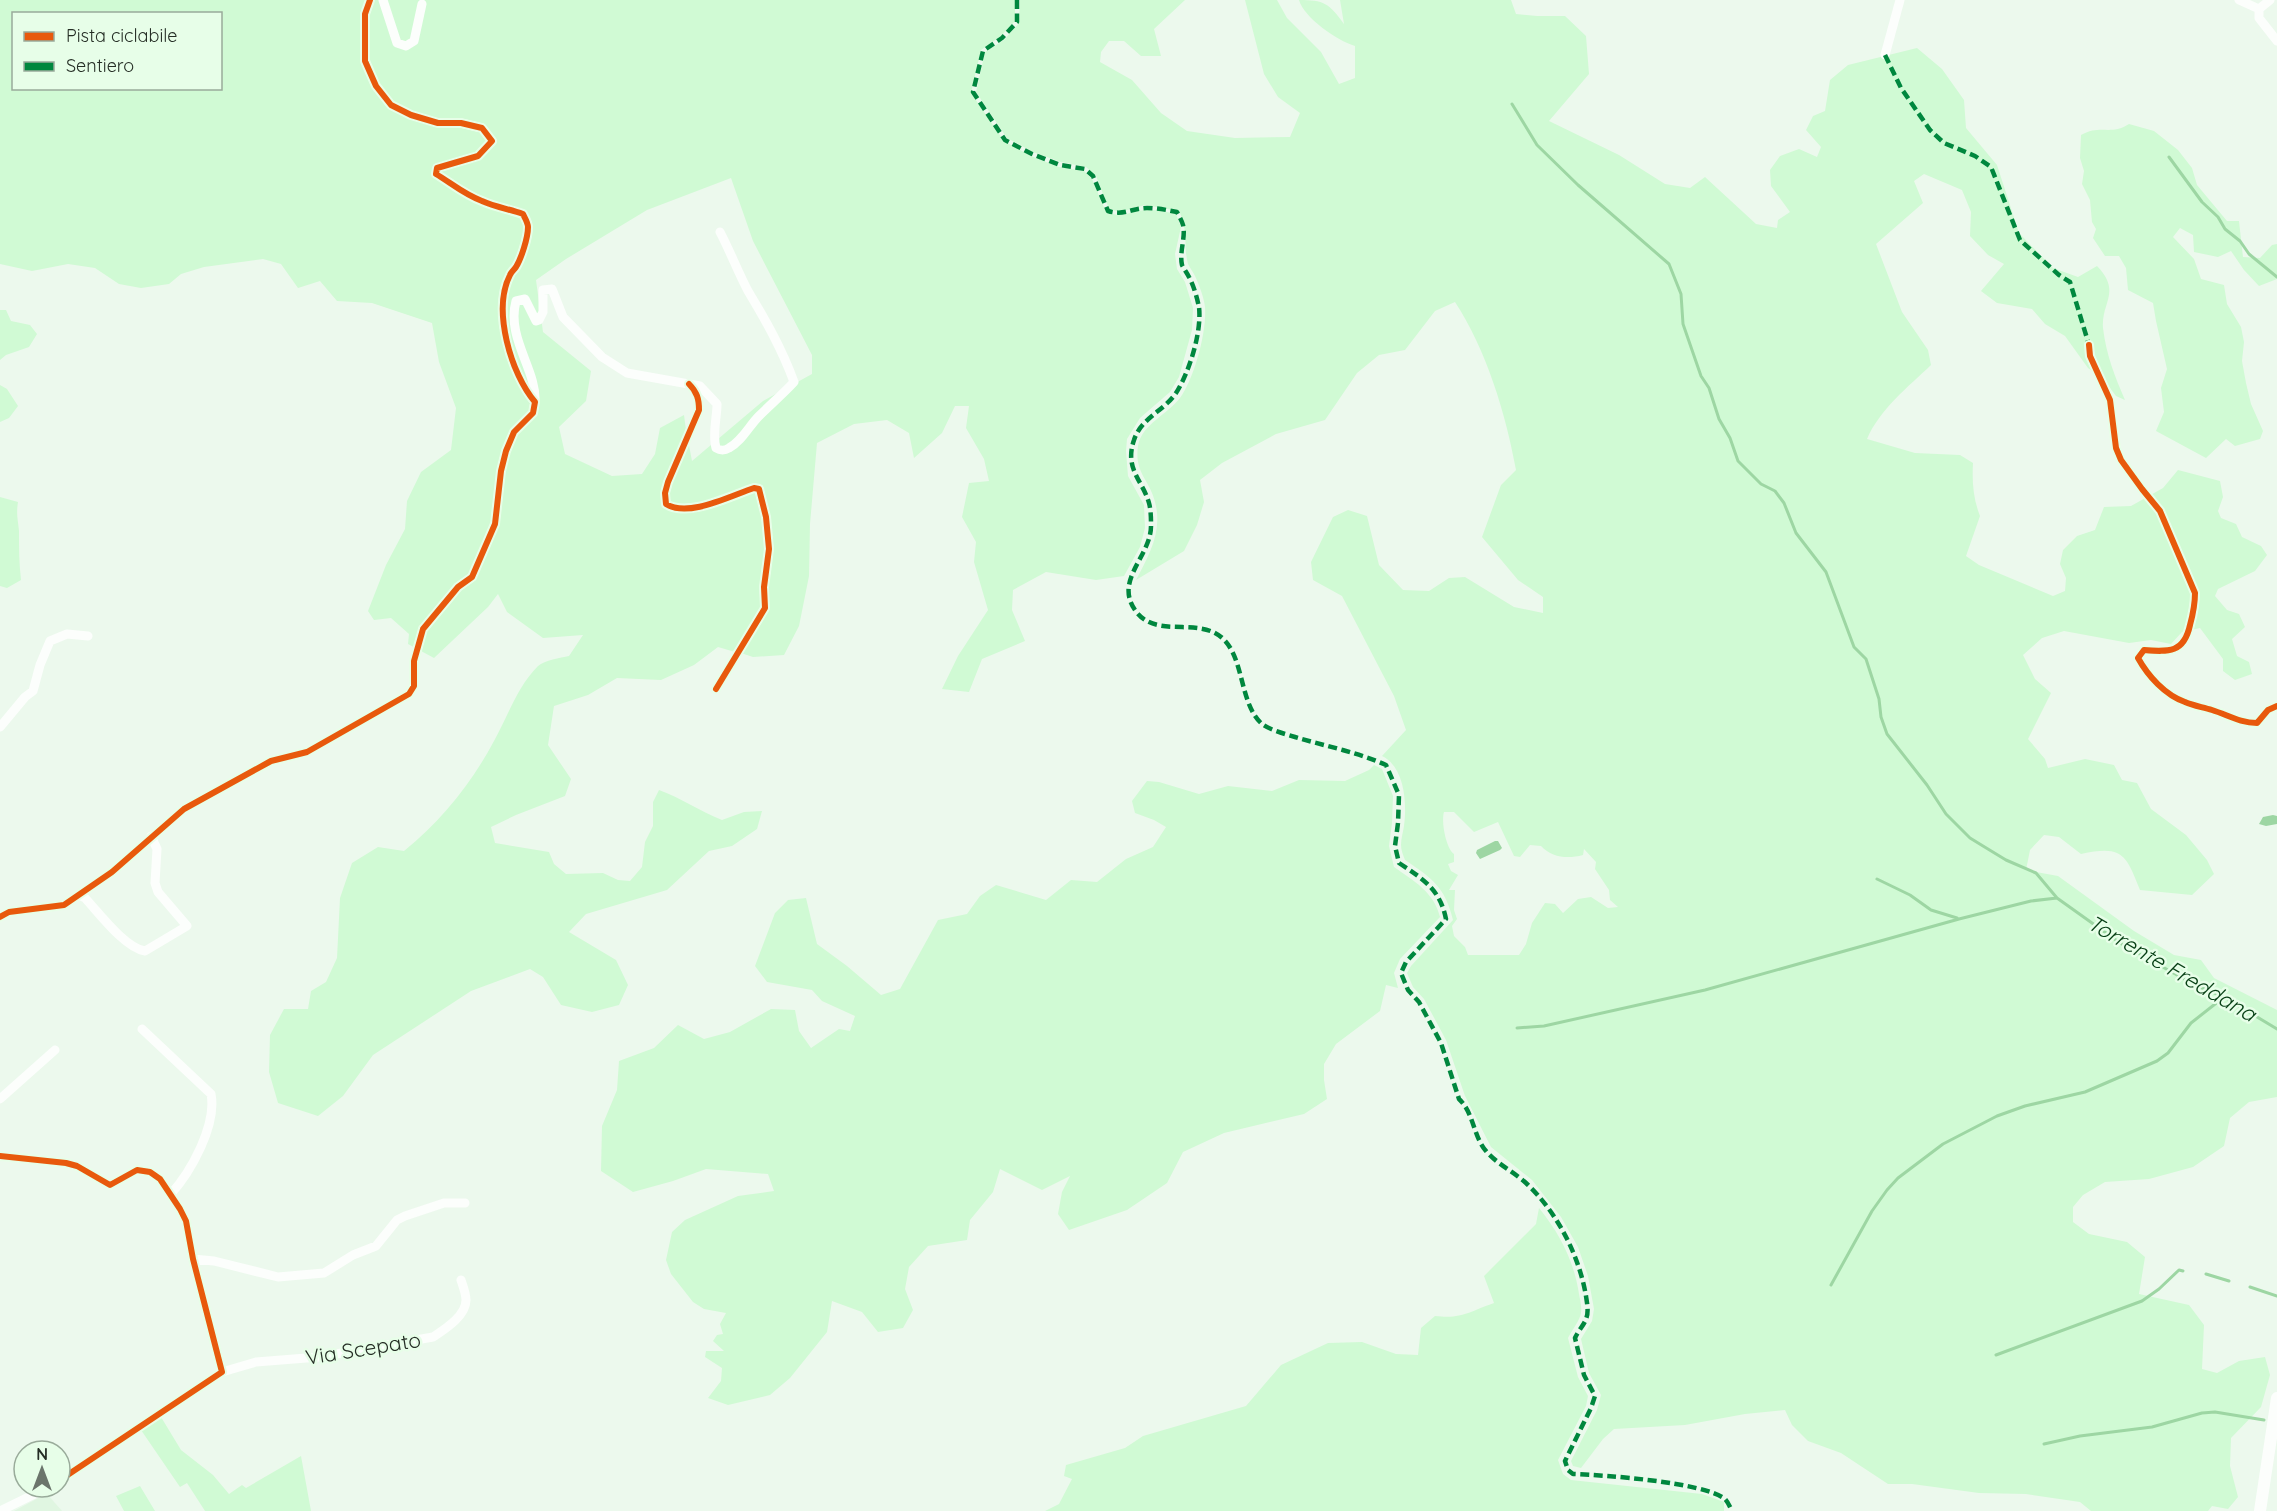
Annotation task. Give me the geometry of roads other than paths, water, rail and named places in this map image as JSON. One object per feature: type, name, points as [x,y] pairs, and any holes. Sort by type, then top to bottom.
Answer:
[{"type":"main road","points":[[2260,1511],[2277,1398]]},
{"type":"street","points":[[370,0],[365,14],[365,61],[376,86],[391,105],[411,115],[438,123],[461,123],[482,128],[492,141],[478,156],[437,168],[436,174],[467,195],[523,214],[528,227],[517,266],[510,275],[502,311],[508,349],[535,402]]},
{"type":"street","points":[[383,0],[397,43],[406,46],[414,41],[422,4]]},
{"type":"street","points":[[1885,55],[1900,0]]},
{"type":"street","points":[[2239,0],[2259,9]]},
{"type":"street","points":[[2259,9],[2270,0]]},
{"type":"street","points":[[2259,9],[2259,18],[2277,41]]},
{"type":"street","points":[[0,916],[9,912],[64,905],[112,872],[184,808],[271,760],[307,752],[409,694],[414,686],[414,661],[423,629],[458,587],[472,577],[495,524],[501,471],[506,451],[514,432],[533,413],[536,393],[518,342],[516,301],[525,299],[532,316],[536,321],[539,320],[543,312],[543,290],[552,289],[567,322],[603,357],[627,374],[700,386],[717,404],[714,442],[716,448],[721,451],[728,450],[737,442],[759,416],[794,382],[784,354],[765,316],[747,289],[720,232]]},
{"type":"street","points":[[2090,345],[2090,356],[2110,400],[2116,448],[2128,470],[2160,511],[2194,593],[2195,604],[2187,638],[2181,646],[2174,650],[2144,650],[2138,658],[2143,668],[2168,693],[2184,702],[2214,710],[2246,723],[2257,723],[2268,710],[2277,706]]},
{"type":"street","points":[[689,384],[699,400],[699,410],[668,482],[665,493],[666,504],[673,509],[685,509],[754,488],[759,489],[766,517],[769,549],[764,587],[765,608],[716,689]]},
{"type":"street","points":[[0,727],[25,697],[33,691],[50,641],[67,634],[88,636]]},
{"type":"street","points":[[79,896],[85,898],[118,934],[138,950],[145,951],[187,926],[158,892],[155,883],[157,849],[151,836]]},
{"type":"street","points":[[142,1029],[212,1094],[214,1106],[212,1119],[180,1184],[170,1195]]},
{"type":"street","points":[[0,1099],[55,1050]]},
{"type":"street","points":[[0,1156],[66,1163],[77,1166],[110,1185],[137,1170],[150,1172],[160,1179],[186,1221],[193,1259],[222,1372],[72,1472]]},
{"type":"street","points":[[193,1259],[214,1261],[278,1277],[324,1273],[376,1246],[397,1220],[405,1216],[444,1203],[465,1203]]},
{"type":"street","name":"Via Scepato","points":[[222,1372],[256,1362],[319,1357],[433,1337],[447,1328],[464,1308],[466,1299],[461,1280]]},
{"type":"street","points":[[0,1511],[24,1499]]},
{"type":"waterway","name":"Torrente Freddana","points":[[1512,104],[1537,145],[1578,185],[1669,264],[1681,294],[1683,324],[1701,376],[1709,388],[1719,419],[1730,438],[1738,461],[1761,484],[1775,491],[1784,503],[1796,533],[1826,572],[1854,647],[1866,659],[1887,734],[1927,785],[1946,814],[1970,838],[2006,860],[2036,873],[2057,898],[2120,943],[2193,984],[2224,997],[2277,1029]]},
{"type":"waterway","points":[[2169,157],[2202,202],[2218,217],[2225,229],[2240,241],[2249,254],[2277,277]]},
{"type":"waterway","points":[[1877,879],[1910,895],[1931,910],[1957,918]]},
{"type":"waterway","points":[[1517,1028],[1544,1026],[1705,990],[1959,919],[2031,901],[2057,898]]},
{"type":"waterway","points":[[1831,1285],[1872,1211],[1887,1190],[1898,1178],[1943,1144],[1997,1116],[2025,1106],[2085,1092],[2157,1061],[2168,1053],[2191,1023],[2224,997]]},
{"type":"waterway","points":[[1996,1355],[2142,1301],[2179,1270],[2183,1271]]},
{"type":"waterway","points":[[2206,1274],[2229,1281]]},
{"type":"waterway","points":[[2250,1287],[2277,1296]]},
{"type":"waterway","points":[[2044,1444],[2080,1436],[2152,1427],[2202,1413],[2215,1412],[2264,1420]]}]
